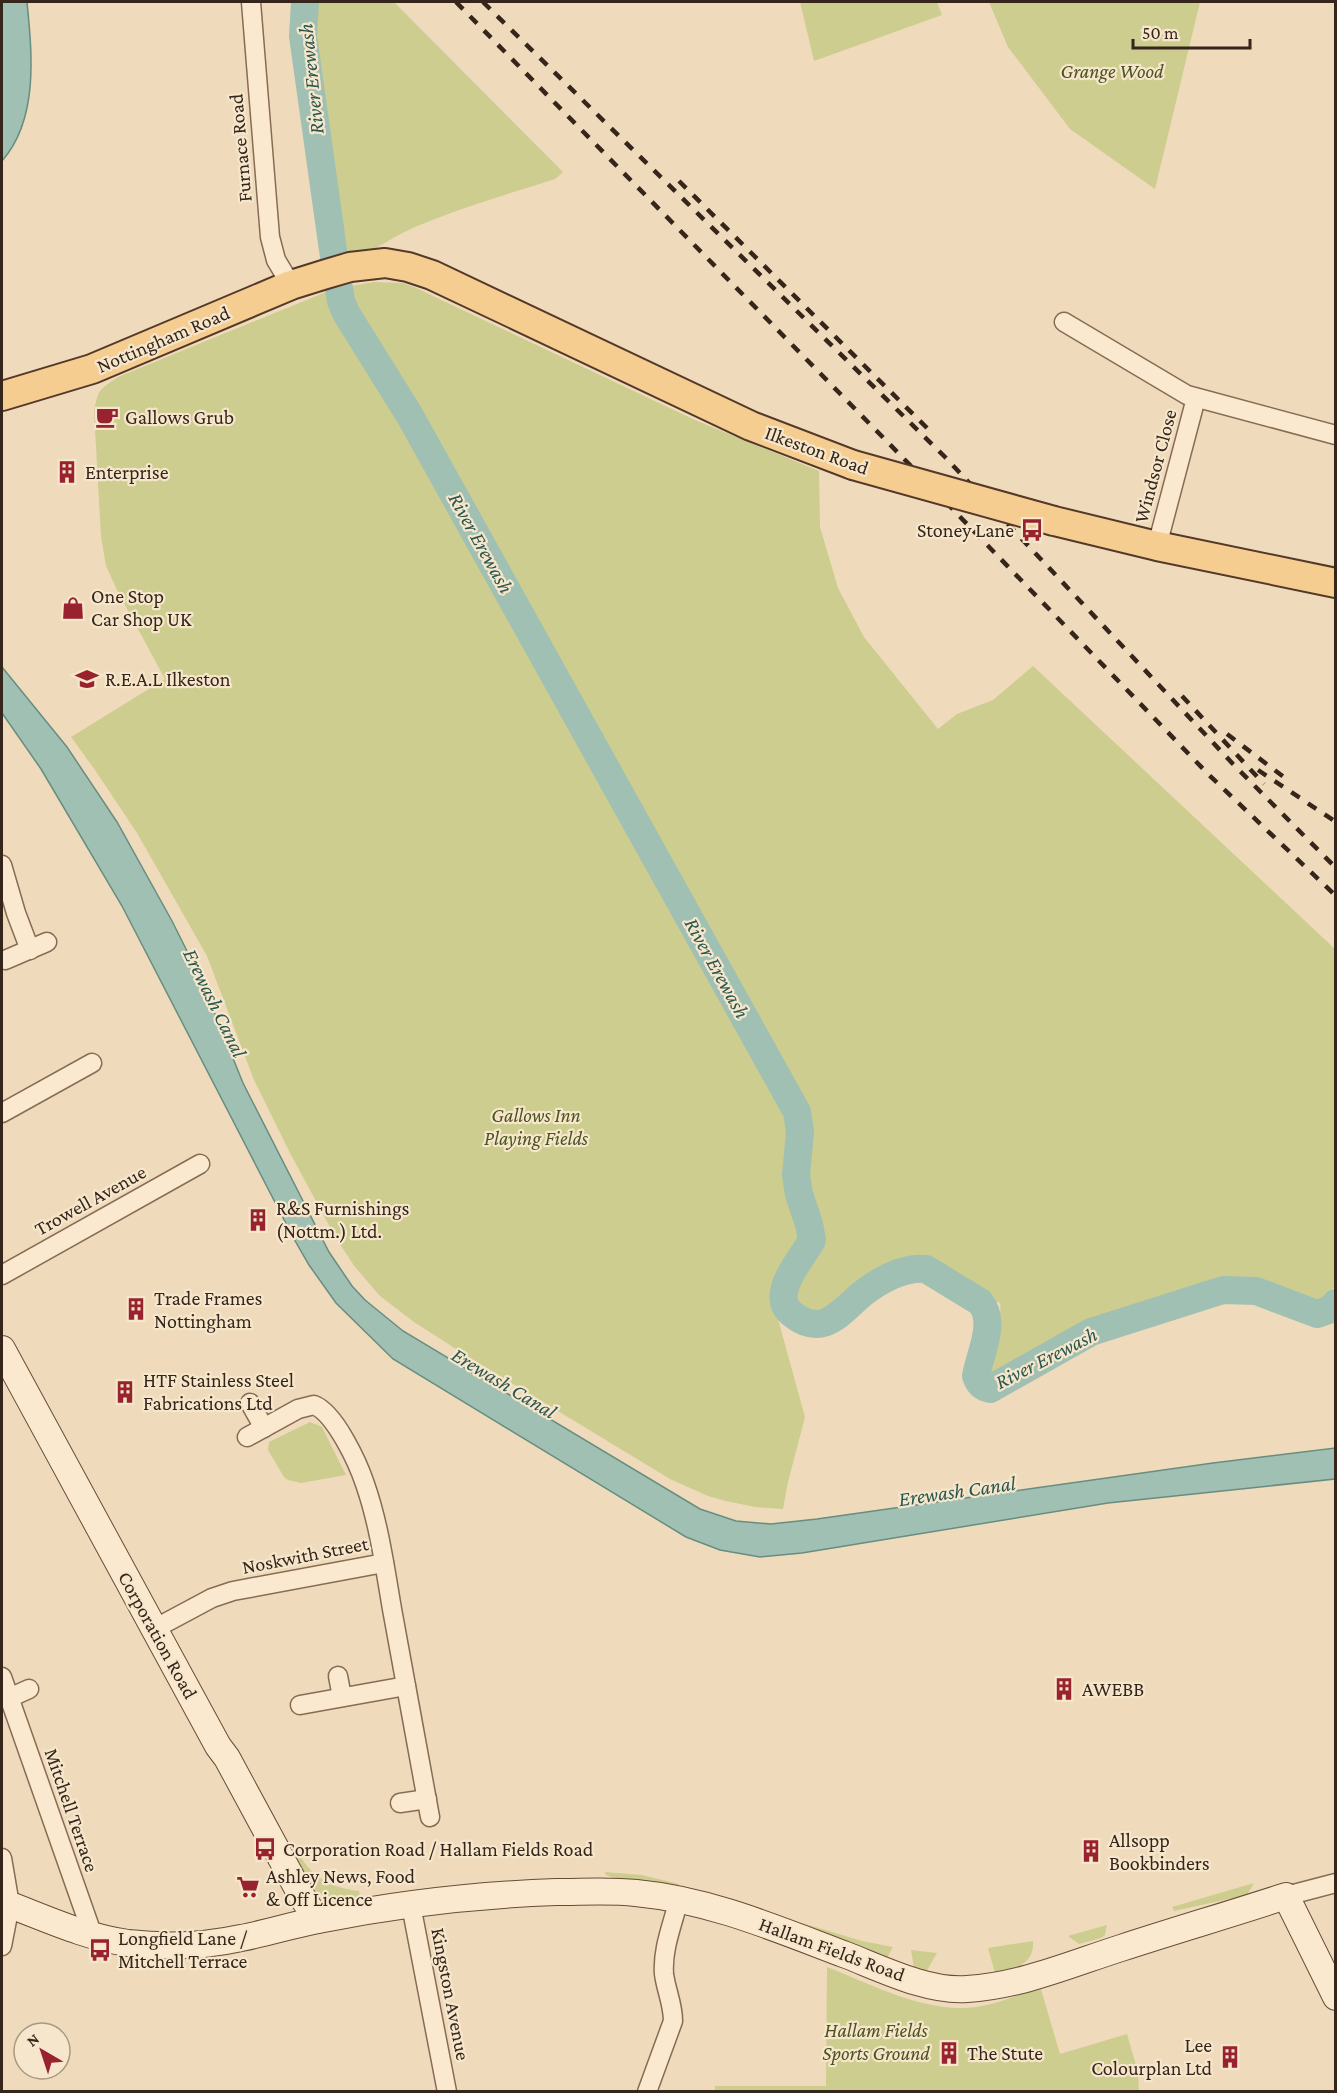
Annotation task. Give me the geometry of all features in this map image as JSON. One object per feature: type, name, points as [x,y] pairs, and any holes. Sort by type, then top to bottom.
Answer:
[{"type":"main road","name":"Ilkeston Road","points":[[323,275],[370,264],[394,264],[432,275],[751,426],[853,465],[1157,546],[1335,583]]},
{"type":"main road","name":"Nottingham Road","points":[[2,396],[93,369],[291,285],[323,275]]},
{"type":"street","name":"Furnace Road","points":[[251,2],[270,237],[276,260],[291,285]]},
{"type":"street","name":"Windsor Close","points":[[1064,322],[1179,391],[1196,398],[1335,435]]},
{"type":"street","name":"Windsor Close","points":[[1157,546],[1196,398]]},
{"type":"street","points":[[2,865],[30,950]]},
{"type":"street","points":[[5,960],[47,942]]},
{"type":"street","points":[[2,1113],[85,1071]]},
{"type":"street","name":"Trowell Avenue","points":[[2,1275],[200,1164]]},
{"type":"street","name":"Corporation Road","points":[[2,1349],[218,1746],[231,1765],[301,1895],[317,1920]]},
{"type":"street","points":[[250,1403],[264,1428]]},
{"type":"street","name":"Noskwith Street","points":[[154,1629],[212,1598],[233,1591],[384,1563],[362,1474],[328,1414],[319,1407],[307,1406],[247,1437]]},
{"type":"street","points":[[384,1563],[428,1808],[400,1803]]},
{"type":"street","points":[[338,1676],[342,1697]]},
{"type":"street","name":"Mitchell Terrace","points":[[2,1677],[93,1936]]},
{"type":"street","points":[[300,1705],[406,1686]]},
{"type":"street","points":[[9,1698],[29,1689]]},
{"type":"street","points":[[2,1858],[6,1904],[2,1946]]},
{"type":"street","name":"Hallam Fields Road","points":[[6,1904],[93,1936],[129,1943],[201,1944],[240,1938],[317,1920],[490,1895],[571,1892],[635,1893],[679,1899],[724,1910],[902,1976],[936,1987],[959,1989],[982,1988],[1012,1982],[1197,1923],[1335,1883]]},
{"type":"street","points":[[1286,1896],[1335,1997]]},
{"type":"street","points":[[647,2091],[673,2021],[665,1977],[665,1955],[679,1899]]},
{"type":"street","name":"Kingston Avenue","points":[[411,1905],[447,2091]]},
{"type":"green space","points":[[314,2],[394,2],[563,172],[555,179],[467,207],[415,227],[349,259],[322,114]]},
{"type":"green space","points":[[800,2],[937,2],[942,15],[814,61]]},
{"type":"green space","name":"Grange Wood","points":[[989,2],[1200,2],[1155,189],[1070,129],[1008,47]]},
{"type":"green space","points":[[374,282],[403,283],[414,287],[695,420],[819,471],[820,527],[838,588],[864,637],[938,729],[957,714],[993,700],[1033,666],[1335,949],[1335,1286],[1319,1305],[1310,1305],[1259,1284],[1213,1284],[1093,1326],[1002,1376],[989,1380],[984,1379],[984,1359],[998,1322],[1000,1303],[961,1288],[922,1260],[888,1269],[869,1281],[837,1309],[808,1319],[796,1296],[796,1286],[821,1242],[819,1226],[804,1179],[812,1132],[810,1118],[789,1075],[673,865],[637,809],[413,405],[362,321],[352,298],[351,286]]},
{"type":"green space","name":"Gallows Inn Playing Fields","points":[[326,292],[337,323],[398,416],[793,1121],[793,1188],[796,1209],[803,1228],[804,1243],[796,1260],[777,1284],[773,1301],[805,1417],[783,1509],[755,1507],[726,1501],[708,1496],[670,1479],[467,1356],[414,1322],[380,1296],[355,1267],[337,1240],[290,1153],[254,1080],[207,956],[137,833],[71,737],[165,679],[106,566],[101,536],[94,411],[99,394],[103,388],[118,377]]},
{"type":"green space","points":[[310,1422],[322,1427],[346,1475],[301,1483],[284,1477],[268,1450],[269,1442]]},
{"type":"green space","points":[[296,1849],[314,1874],[338,1887],[359,1891],[360,1896],[341,1901],[328,1898],[316,1891],[305,1878],[291,1852]]},
{"type":"green space","points":[[605,1872],[642,1875],[679,1884],[678,1887],[614,1878],[606,1875]]},
{"type":"green space","points":[[1254,1883],[1247,1895],[1174,1911],[1172,1907]]},
{"type":"green space","points":[[769,1913],[862,1941],[893,1947],[887,1958]]},
{"type":"green space","points":[[1107,1925],[1105,1935],[1101,1938],[1079,1944],[1068,1936]]},
{"type":"green space","points":[[1033,1941],[1031,1956],[1027,1961],[1009,1970],[995,1973],[988,1948]]},
{"type":"green space","points":[[911,1950],[937,1953],[926,1972],[914,1968]]},
{"type":"green space","name":"Hallam Fields Sports Ground","points":[[827,1967],[905,1998],[946,2007],[967,2008],[987,2005],[1040,1986],[1060,2054],[1127,2034],[1138,2072],[1139,2091],[715,2092],[715,2086],[826,2086]]},
{"type":"shaded area","points":[[2,2],[27,2],[31,64],[27,106],[22,126],[14,144],[2,161]]},
{"type":"shaded area","points":[[2,667],[67,747],[117,822],[200,977],[243,1083],[329,1252],[352,1286],[365,1300],[403,1331],[700,1509],[736,1521],[771,1524],[817,1519],[1335,1448],[1335,1479],[1108,1503],[802,1553],[760,1557],[720,1550],[686,1537],[393,1359],[336,1303],[294,1239],[122,906],[41,769],[2,713]]},
{"type":"waterway","name":"River Erewash","points":[[305,2],[303,36],[334,257],[341,301],[346,313],[410,416],[797,1112],[800,1132],[796,1175],[812,1240],[785,1287],[786,1306],[792,1314],[812,1324],[830,1320],[884,1279],[908,1270],[926,1269],[980,1302],[985,1310],[986,1338],[976,1376],[981,1385],[990,1389],[1091,1332],[1223,1290],[1256,1291],[1317,1314],[1331,1309],[1336,1303]]},
{"type":"railway","points":[[456,2],[911,466],[1209,775],[1336,896]]},
{"type":"railway","points":[[483,2],[945,457],[1233,764],[1336,868]]},
{"type":"railway","points":[[679,181],[930,431]]},
{"type":"railway","points":[[1182,696],[1264,784]]},
{"type":"railway","points":[[1227,734],[1289,781]]},
{"type":"railway","points":[[1258,770],[1336,822]]},
{"type":"place","name":"Gallows Grub","points":[[107,417]]},
{"type":"place","name":"Enterprise","points":[[67,472]]},
{"type":"place","name":"Stoney Lane","points":[[1032,530]]},
{"type":"place","name":"One Stop Car Shop UK","points":[[73,608]]},
{"type":"place","name":"R.E.A.L Ilkeston","points":[[87,679]]},
{"type":"place","name":"R&S Furnishings (Nottm.) Ltd.","points":[[258,1220]]},
{"type":"place","name":"Trade Frames Nottingham","points":[[136,1309]]},
{"type":"place","name":"HTF Stainless Steel Fabrications Ltd","points":[[125,1392]]},
{"type":"place","name":"AWEBB","points":[[1064,1689]]},
{"type":"place","name":"Corporation Road / Hallam Fields Road","points":[[265,1849]]},
{"type":"place","name":"Allsopp Bookbinders","points":[[1091,1851]]},
{"type":"place","name":"Ashley News, Food & Off Licence","points":[[248,1887]]},
{"type":"place","name":"Longfield Lane / Mitchell Terrace","points":[[100,1950]]},
{"type":"place","name":"The Stute","points":[[949,2053]]},
{"type":"place","name":"Lee Colourplan Ltd","points":[[1230,2057]]},
{"type":"water label","name":"Erewash Canal","points":[[215,1003]]},
{"type":"water label","name":"Erewash Canal","points":[[504,1383]]},
{"type":"water label","name":"Erewash Canal","points":[[957,1491]]}]
